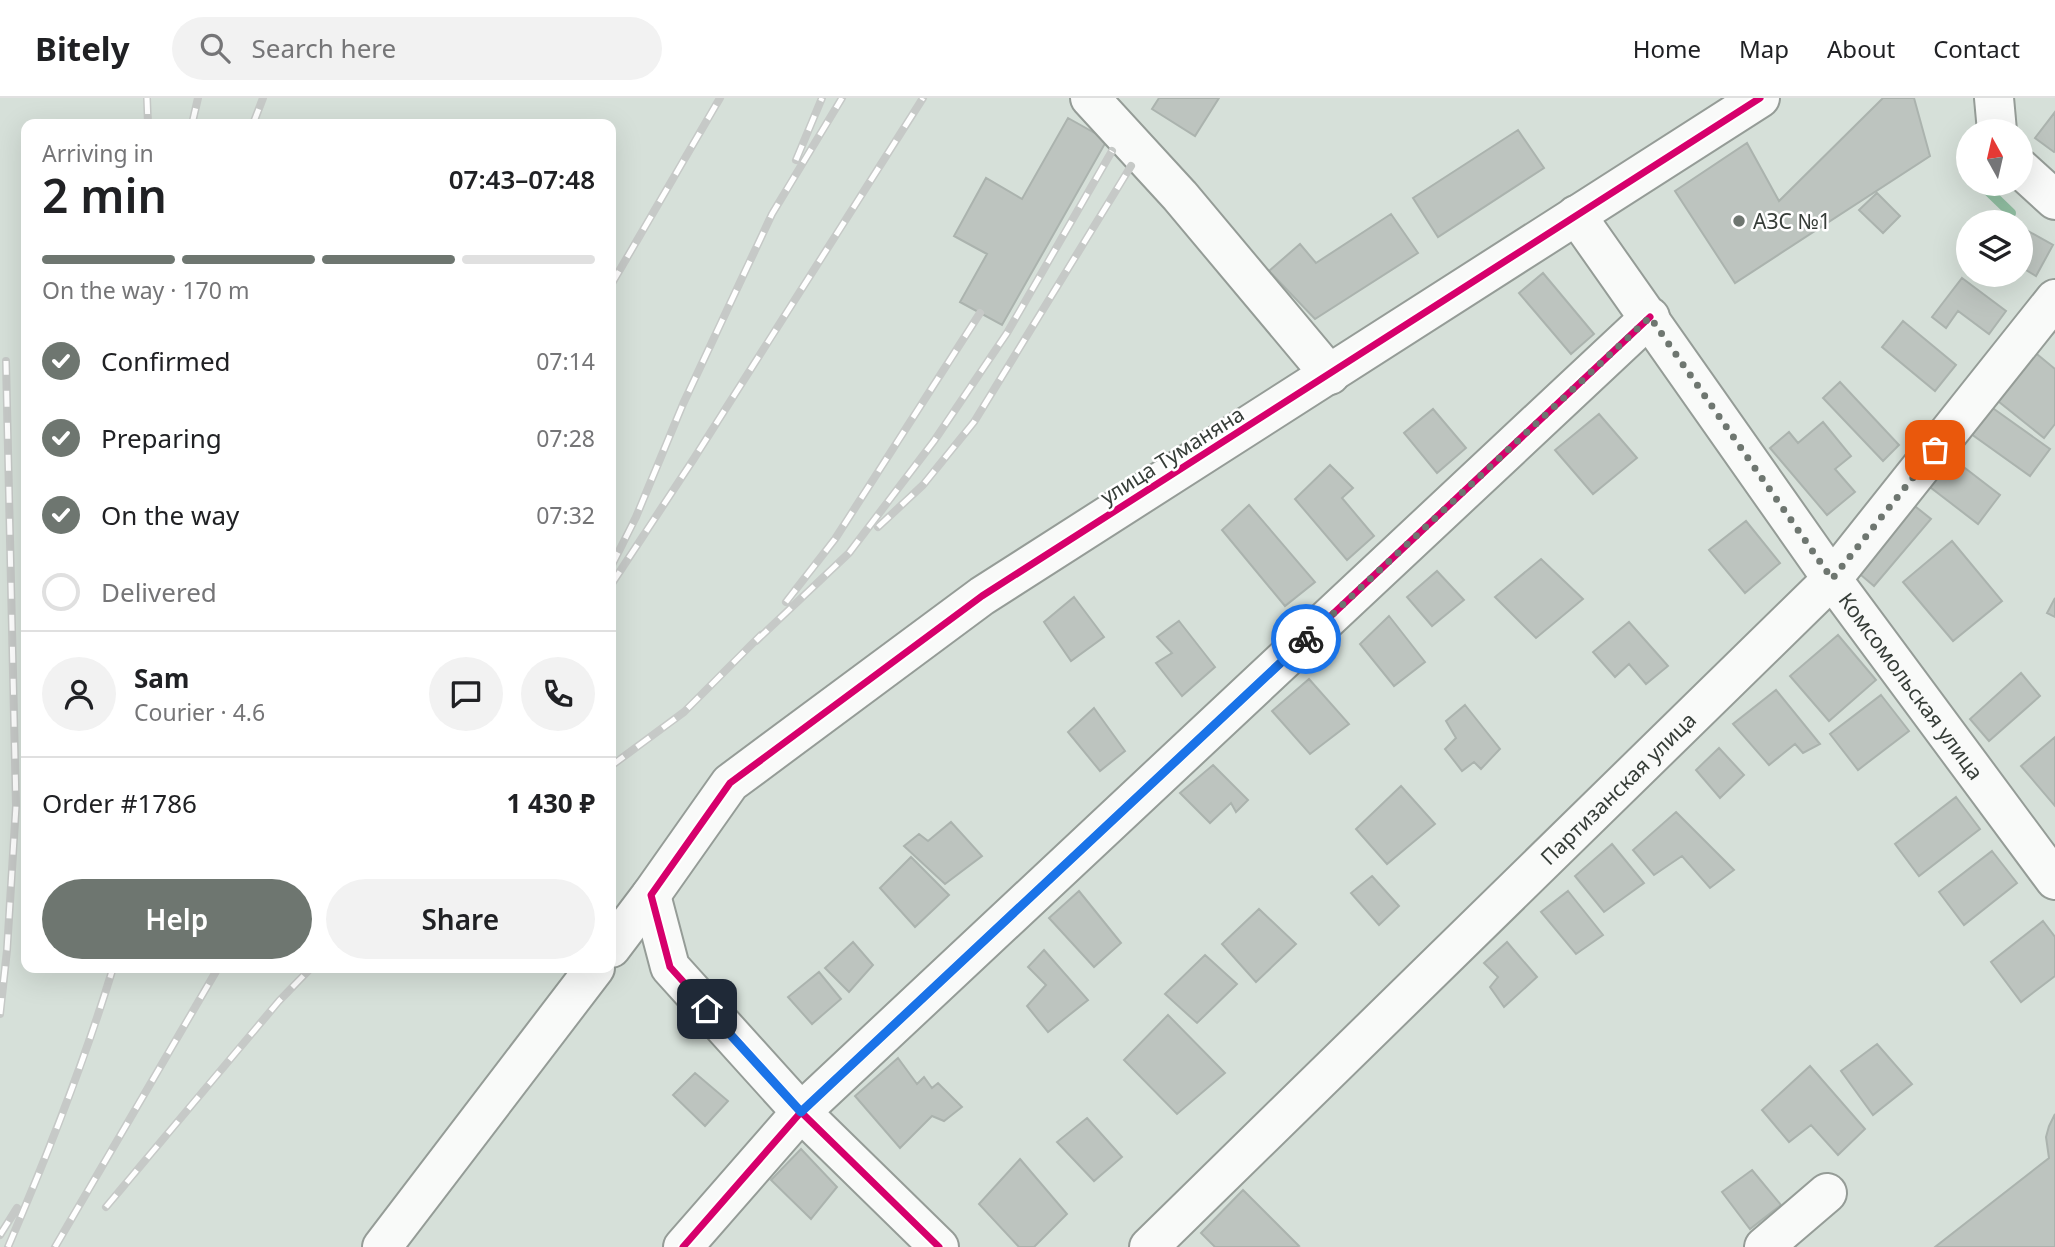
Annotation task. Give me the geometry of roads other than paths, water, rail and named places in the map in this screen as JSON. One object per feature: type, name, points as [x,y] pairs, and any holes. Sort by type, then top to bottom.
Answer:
[{"type":"street","points":[[1090,98],[1180,196],[1330,375]]},
{"type":"street","name":"улица Туманяна","points":[[616,941],[730,783],[982,596],[1760,98]]},
{"type":"street","points":[[1994,98],[1996,119]]},
{"type":"street","points":[[2034,181],[2055,200]]},
{"type":"street","name":"Комсомольская улица","points":[[1576,215],[1832,579],[2055,880]]},
{"type":"street","name":"Партизанская улица","points":[[1149,1247],[1832,579],[2055,299]]},
{"type":"street","points":[[683,1247],[801,1112],[1650,317]]},
{"type":"street","points":[[651,895],[670,967],[801,1112],[939,1247]]},
{"type":"street","points":[[382,1247],[592,973]]},
{"type":"street","points":[[1764,1247],[1827,1193]]},
{"type":"waterway","points":[[1993,196],[2008,210]]},
{"type":"railway","points":[[147,98],[148,119]]},
{"type":"railway","points":[[193,119],[198,98]]},
{"type":"railway","points":[[255,119],[263,98]]},
{"type":"railway","points":[[616,276],[720,98]]},
{"type":"railway","points":[[796,160],[822,98]]},
{"type":"railway","points":[[616,557],[636,517],[683,404],[772,214],[842,98]]},
{"type":"railway","points":[[616,577],[923,98]]},
{"type":"railway","points":[[756,641],[849,553],[934,441],[1007,333],[1112,151]]},
{"type":"railway","points":[[878,527],[923,485],[974,422],[1131,166]]},
{"type":"railway","points":[[786,602],[835,539],[980,313]]},
{"type":"railway","points":[[0,1014],[16,806],[6,361]]},
{"type":"railway","points":[[616,762],[684,712],[761,635]]},
{"type":"railway","points":[[8,1247],[64,1109],[111,973]]},
{"type":"railway","points":[[55,1247],[215,973]]},
{"type":"railway","points":[[106,1207],[279,1001],[306,973]]},
{"type":"railway","points":[[0,1235],[17,1208]]},
{"type":"place","name":"АЗС №1","points":[[1739,221]]}]
